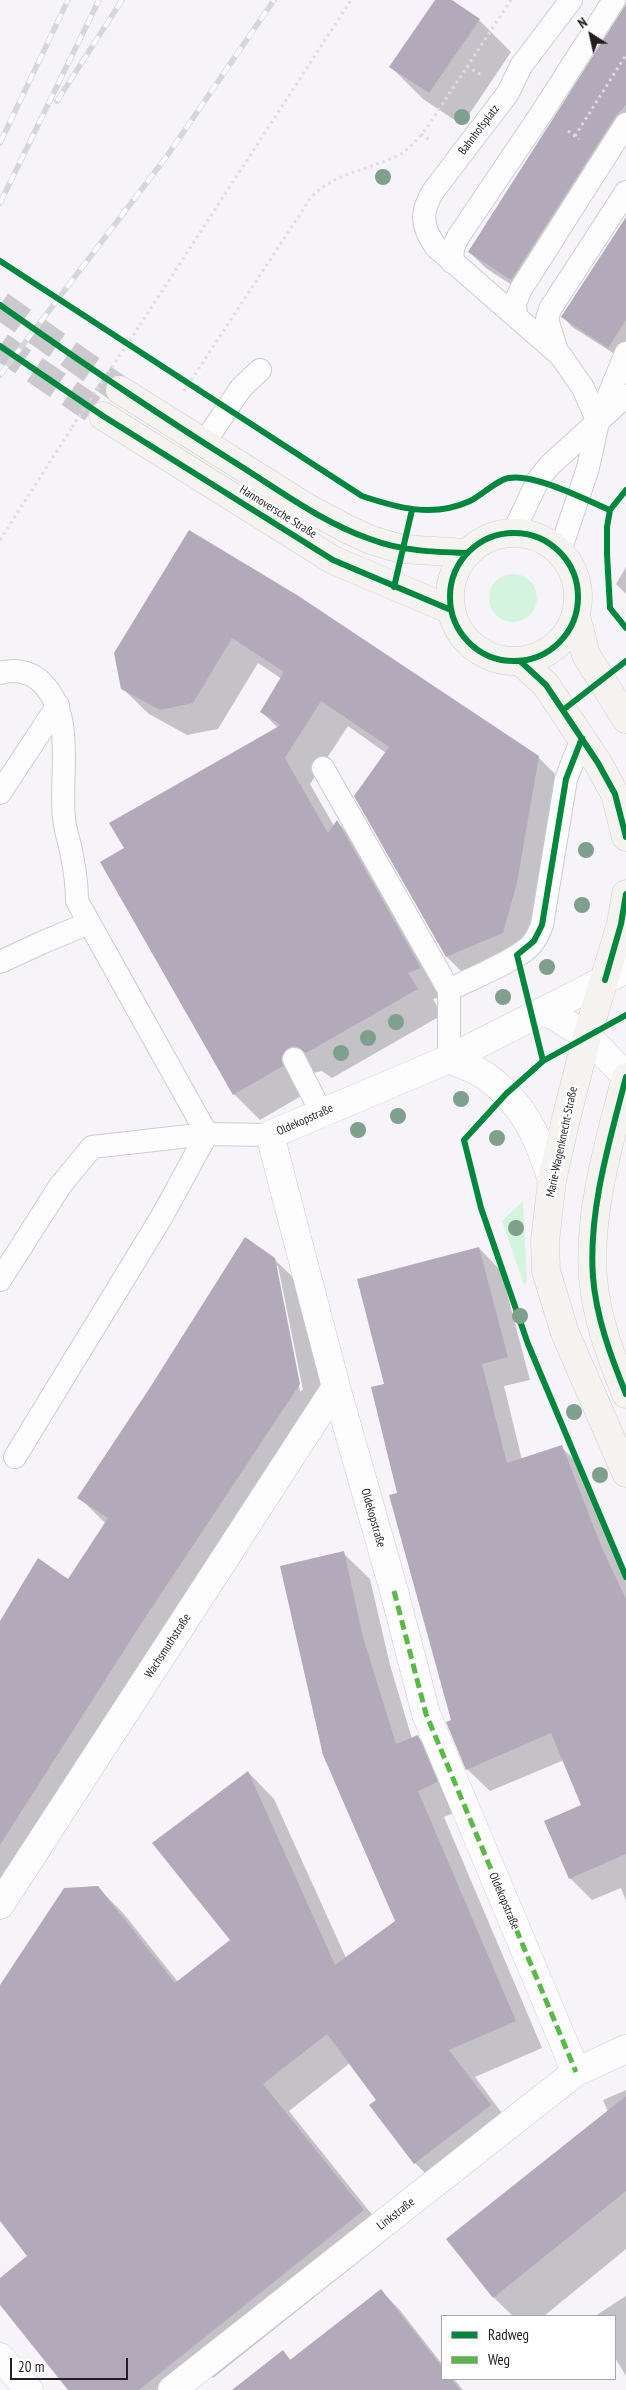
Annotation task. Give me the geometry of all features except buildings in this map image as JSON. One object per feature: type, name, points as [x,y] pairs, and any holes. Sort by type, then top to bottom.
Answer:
[{"type":"street","name":"Hannoversche Straße","points":[[120,390],[306,507],[371,540],[401,548],[467,553]]},
{"type":"street","name":"Hannoversche Straße","points":[[103,416],[333,560],[451,610]]},
{"type":"street","points":[[513,533],[537,537],[560,551],[570,565],[577,582],[578,592],[576,616],[570,630],[560,642],[549,652],[535,658],[520,661],[499,660],[479,652],[459,629],[451,610],[451,583],[457,567],[467,553],[479,543],[491,537],[513,533]]},
{"type":"street","points":[[576,616],[586,655],[626,719]]},
{"type":"street","points":[[520,661],[546,685],[582,738],[615,794],[626,837]]},
{"type":"street","points":[[616,974],[626,894]]},
{"type":"street","name":"Oldekopstraße","points":[[576,2072],[426,1714],[394,1591],[336,1387],[270,1136],[321,1112],[449,1059],[616,974]]},
{"type":"street","name":"Marie-Wagenknecht-Straße","points":[[616,974],[587,1036],[552,1180],[545,1241],[546,1271],[565,1334],[626,1473]]},
{"type":"street","points":[[546,1011],[587,1036],[626,1077],[603,1169],[592,1242],[593,1277],[600,1318],[614,1365],[626,1394]]},
{"type":"street","points":[[449,1059],[483,1074],[506,1094],[527,1118],[540,1145],[552,1180]]},
{"type":"street","name":"Wachsmuthstraße","points":[[0,1905],[336,1387]]},
{"type":"street","name":"Linkstraße","points":[[172,2390],[576,2072],[626,2049]]},
{"type":"street","points":[[0,2357],[29,2390]]},
{"type":"lane","name":"Bahnhofsplatz","points":[[571,0],[521,66],[508,92],[427,201],[423,212],[425,229],[436,247],[557,351],[583,388],[598,422]]},
{"type":"lane","points":[[452,262],[453,248],[458,237],[541,114],[614,0]]},
{"type":"lane","points":[[516,316],[515,303],[521,289],[626,124]]},
{"type":"lane","name":"Bahnhofsplatz","points":[[557,351],[547,318],[550,309],[626,192]]},
{"type":"lane","points":[[560,551],[588,468],[598,422],[626,353]]},
{"type":"lane","points":[[204,443],[241,388],[260,370]]},
{"type":"lane","points":[[513,533],[538,480],[560,454],[626,396]]},
{"type":"lane","points":[[0,673],[11,670],[29,674],[45,686],[58,705],[63,737],[64,821],[76,876],[77,901],[207,1134]]},
{"type":"lane","points":[[0,793],[58,705]]},
{"type":"lane","points":[[449,990],[523,952],[534,942],[539,934],[566,779],[582,738]]},
{"type":"lane","points":[[323,768],[449,990],[449,1059]]},
{"type":"lane","points":[[0,962],[89,924]]},
{"type":"lane","points":[[294,1060],[321,1112]]},
{"type":"lane","points":[[16,1457],[161,1218],[207,1134]]},
{"type":"lane","points":[[0,1280],[60,1186],[92,1147],[207,1134],[270,1136]]},
{"type":"path","points":[[0,540],[351,0]]},
{"type":"path","points":[[166,419],[310,198],[337,177],[388,160],[410,146],[426,129],[511,0]]},
{"type":"path","points":[[575,136],[626,55]]},
{"type":"green space","points":[[513,574],[522,576],[530,581],[535,589],[537,598],[535,607],[530,615],[522,620],[513,622],[504,620],[496,615],[491,607],[489,598],[491,589],[496,581],[504,576]]},
{"type":"green space","points":[[523,1201],[527,1282],[524,1285],[502,1221]]},
{"type":"tunnel","points":[[0,305],[120,390]]},
{"type":"tunnel","points":[[0,346],[103,416]]},
{"type":"railway","points":[[0,143],[68,0]]},
{"type":"railway","points":[[0,203],[99,0]]},
{"type":"railway","points":[[57,101],[122,0]]},
{"type":"railway","points":[[0,375],[167,156],[274,0]]},
{"type":"marked path","points":[[394,1591],[426,1714],[576,2072]]},
{"type":"cycle path","points":[[0,261],[362,496],[402,507],[429,510],[443,509],[470,501],[505,479],[520,478],[546,483],[610,510]]},
{"type":"cycle path","points":[[0,305],[150,408],[288,497],[336,525],[394,546],[430,551],[467,553]]},
{"type":"cycle path","points":[[0,346],[103,416],[333,560],[451,610]]},
{"type":"cycle path","points":[[626,490],[610,510],[607,527],[610,608],[626,628]]},
{"type":"cycle path","points":[[394,587],[412,510]]},
{"type":"cycle path","points":[[514,533],[527,534],[539,538],[559,552],[573,572],[577,584],[578,597],[577,610],[573,622],[559,642],[539,656],[527,660],[514,661],[501,660],[489,656],[469,642],[455,622],[451,610],[450,597],[451,584],[455,572],[469,552],[489,538],[501,534],[514,533]]},
{"type":"cycle path","points":[[520,661],[546,685],[598,763],[615,794],[626,837]]},
{"type":"cycle path","points":[[563,710],[626,661]]},
{"type":"cycle path","points":[[543,1061],[517,955],[534,941],[542,925],[566,779],[582,738]]},
{"type":"cycle path","points":[[605,980],[621,924],[626,894]]},
{"type":"cycle path","points":[[626,1015],[543,1061],[506,1094],[464,1140],[481,1208],[528,1344],[626,1577]]},
{"type":"cycle path","points":[[626,1077],[607,1151],[597,1201],[592,1252],[597,1307],[610,1351],[626,1394]]}]
